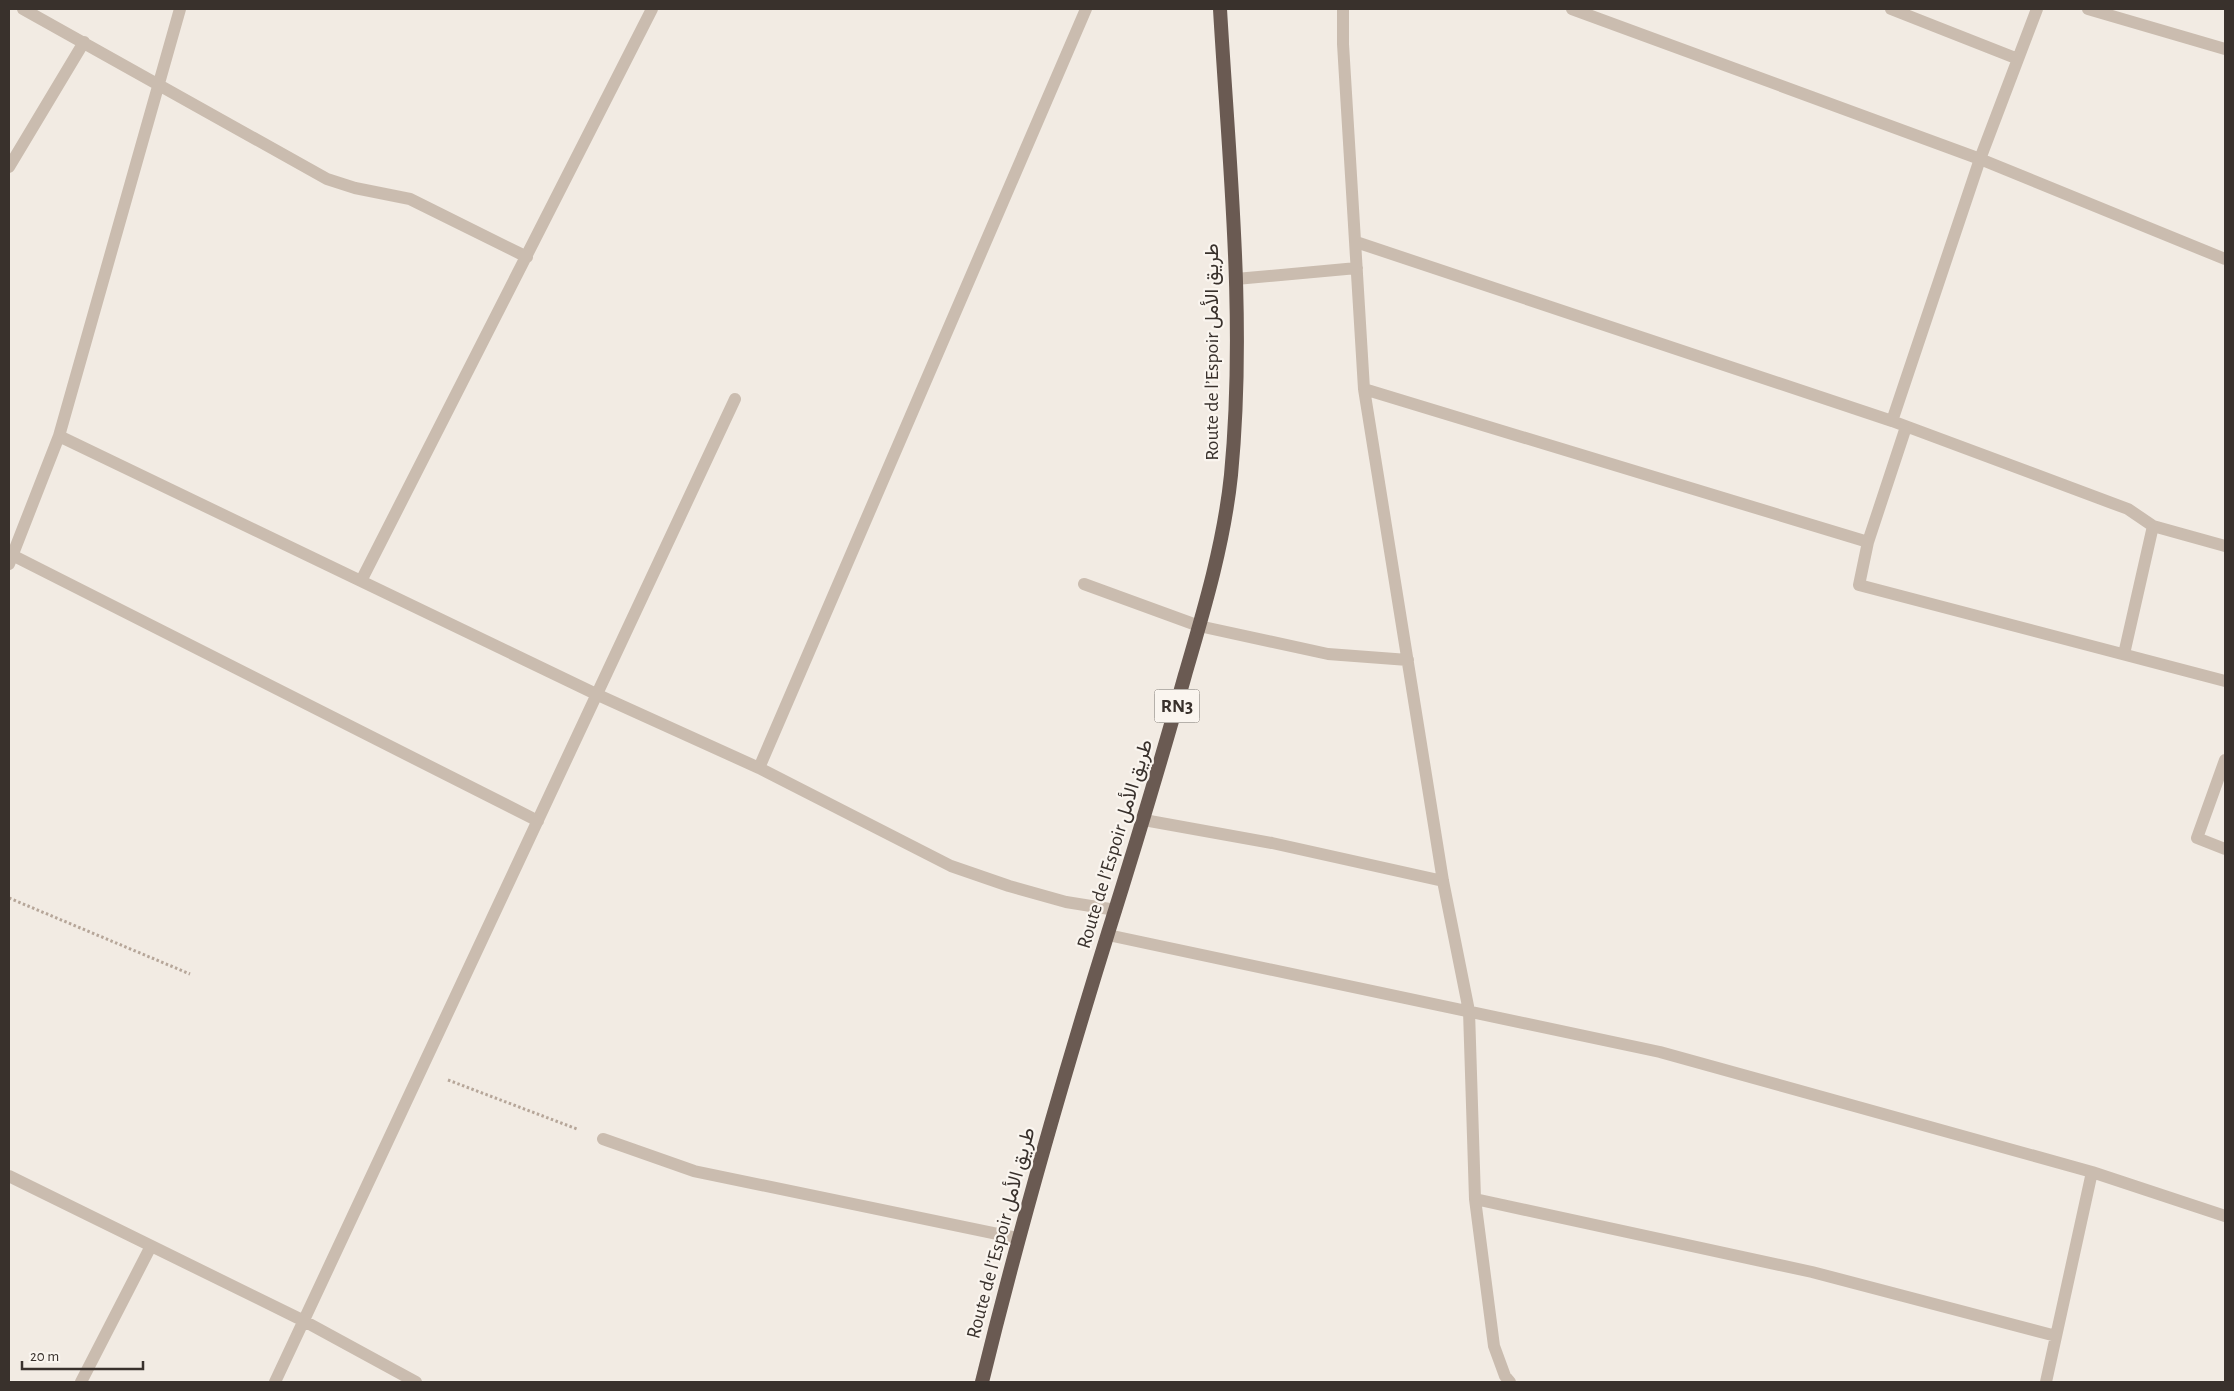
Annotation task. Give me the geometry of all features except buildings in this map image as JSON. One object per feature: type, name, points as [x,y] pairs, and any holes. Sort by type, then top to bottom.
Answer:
[{"type":"highway","name":"Route de l’Espoir طريق الأمل","points":[[982,1382],[1017,1238],[1144,820],[1199,626],[1221,539],[1231,477],[1236,380],[1236,279],[1220,9]]},
{"type":"street","points":[[23,9],[328,178],[355,188],[410,199],[527,257]]},
{"type":"street","points":[[180,9],[59,436],[10,560],[538,821]]},
{"type":"street","points":[[361,581],[652,9]]},
{"type":"street","points":[[759,768],[1086,9]]},
{"type":"street","points":[[1344,9],[1343,44],[1364,390],[1442,881],[1469,1011],[1475,1199],[1494,1346],[1510,1382]]},
{"type":"street","points":[[1572,9],[1980,159],[2225,259]]},
{"type":"street","points":[[1891,9],[2018,59]]},
{"type":"street","points":[[1892,421],[1980,159],[2037,9]]},
{"type":"street","points":[[2088,9],[2225,49]]},
{"type":"street","points":[[9,168],[84,42]]},
{"type":"street","points":[[1356,242],[1892,421],[2128,509],[2153,526],[2225,546]]},
{"type":"street","points":[[1236,279],[1357,268]]},
{"type":"street","points":[[1364,390],[1868,542]]},
{"type":"street","points":[[275,1382],[735,399]]},
{"type":"street","points":[[1906,427],[1868,542],[1858,585],[2225,681]]},
{"type":"street","points":[[59,436],[598,695],[759,768],[951,866],[1009,886],[1066,902],[1116,910]]},
{"type":"street","points":[[2124,654],[2153,526]]},
{"type":"street","points":[[1084,584],[1199,626],[1328,654],[1408,660]]},
{"type":"street","points":[[2225,760],[2197,838],[2225,849]]},
{"type":"street","points":[[1144,820],[1272,843],[1442,881]]},
{"type":"street","points":[[1108,935],[1660,1052],[2092,1172],[2225,1216]]},
{"type":"street","points":[[603,1139],[694,1171],[1017,1238]]},
{"type":"street","points":[[2046,1382],[2092,1172]]},
{"type":"street","points":[[9,1176],[304,1321],[416,1382]]},
{"type":"street","points":[[1475,1199],[1812,1272],[2056,1336]]},
{"type":"street","points":[[81,1382],[152,1246]]},
{"type":"path","points":[[9,898],[190,974]]},
{"type":"path","points":[[422,1070],[603,1139]]}]
